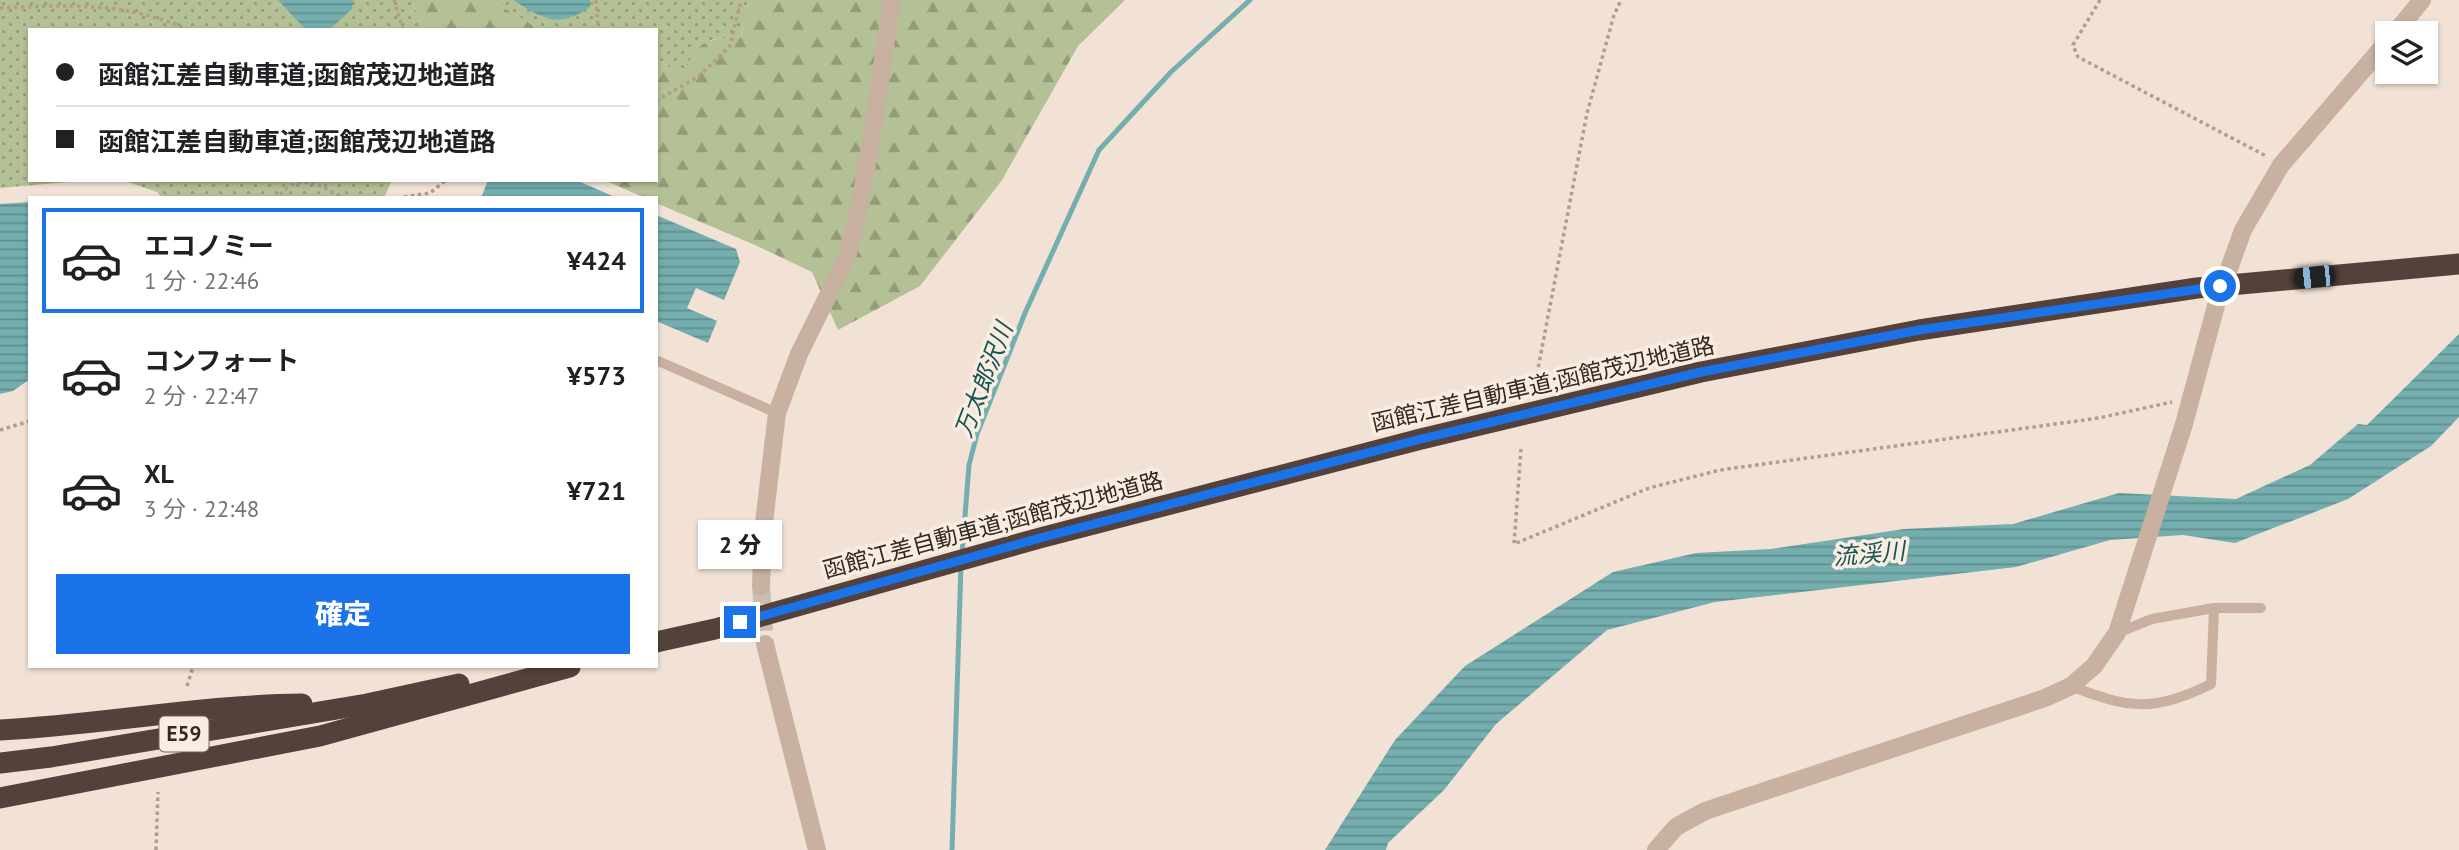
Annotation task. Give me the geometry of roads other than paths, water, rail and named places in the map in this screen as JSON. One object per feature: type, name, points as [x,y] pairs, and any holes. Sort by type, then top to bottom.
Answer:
[{"type":"highway","name":"函館江差自動車道;函館茂辺地道路","points":[[658,642],[715,629],[1040,538],[1421,439],[1701,372],[1919,330],[2197,288],[2459,264]]},
{"type":"highway","name":"E59","points":[[0,763],[51,757],[367,704],[535,668]]},
{"type":"highway","points":[[0,798],[320,736],[566,668]]},
{"type":"highway","points":[[0,730],[47,728],[254,704],[367,704]]},
{"type":"street","points":[[761,586],[763,531],[777,413],[799,354],[847,257],[870,147],[892,0]]},
{"type":"street","points":[[2405,21],[2422,0]]},
{"type":"street","points":[[1656,850],[1676,827],[1705,811],[2045,698],[2071,686],[2094,666],[2117,633],[2184,424],[2217,302],[2242,230],[2281,165],[2375,56]]},
{"type":"street","points":[[765,644],[817,850]]},
{"type":"lane","points":[[658,361],[777,413]]},
{"type":"lane","points":[[2117,633],[2152,618],[2214,608],[2261,608]]},
{"type":"lane","points":[[2071,686],[2107,700],[2143,705],[2181,699],[2211,684],[2214,608]]},
{"type":"water","points":[[278,0],[353,0],[352,9],[331,28],[304,28]]},
{"type":"water","points":[[513,0],[590,0],[590,7],[569,18],[551,19]]},
{"type":"water","points":[[487,182],[581,182],[612,196],[482,196]]},
{"type":"water","points":[[28,202],[28,380],[13,391],[0,394],[0,204]]},
{"type":"water","points":[[658,216],[736,249],[740,262],[724,300],[696,288],[687,308],[717,321],[708,343],[658,322]]},
{"type":"water","name":"流渓川","points":[[2459,334],[2459,417],[2431,446],[2348,499],[2235,543],[2183,535],[2110,540],[2016,567],[1715,602],[1607,630],[1496,724],[1444,790],[1388,843],[1386,850],[1325,850],[1395,740],[1465,666],[1613,572],[1696,553],[1771,549],[1904,529],[2013,524],[2119,493],[2236,499],[2310,465],[2358,424],[2367,425]]},
{"type":"waterway","name":"万太郎沢川","points":[[962,554],[969,465],[977,434],[1025,313],[1099,150],[1171,72],[1250,0]]},
{"type":"waterway","name":"万太郎沢川","points":[[952,850],[961,564]]},
{"type":"tunnel","points":[[761,586],[765,644]]}]
